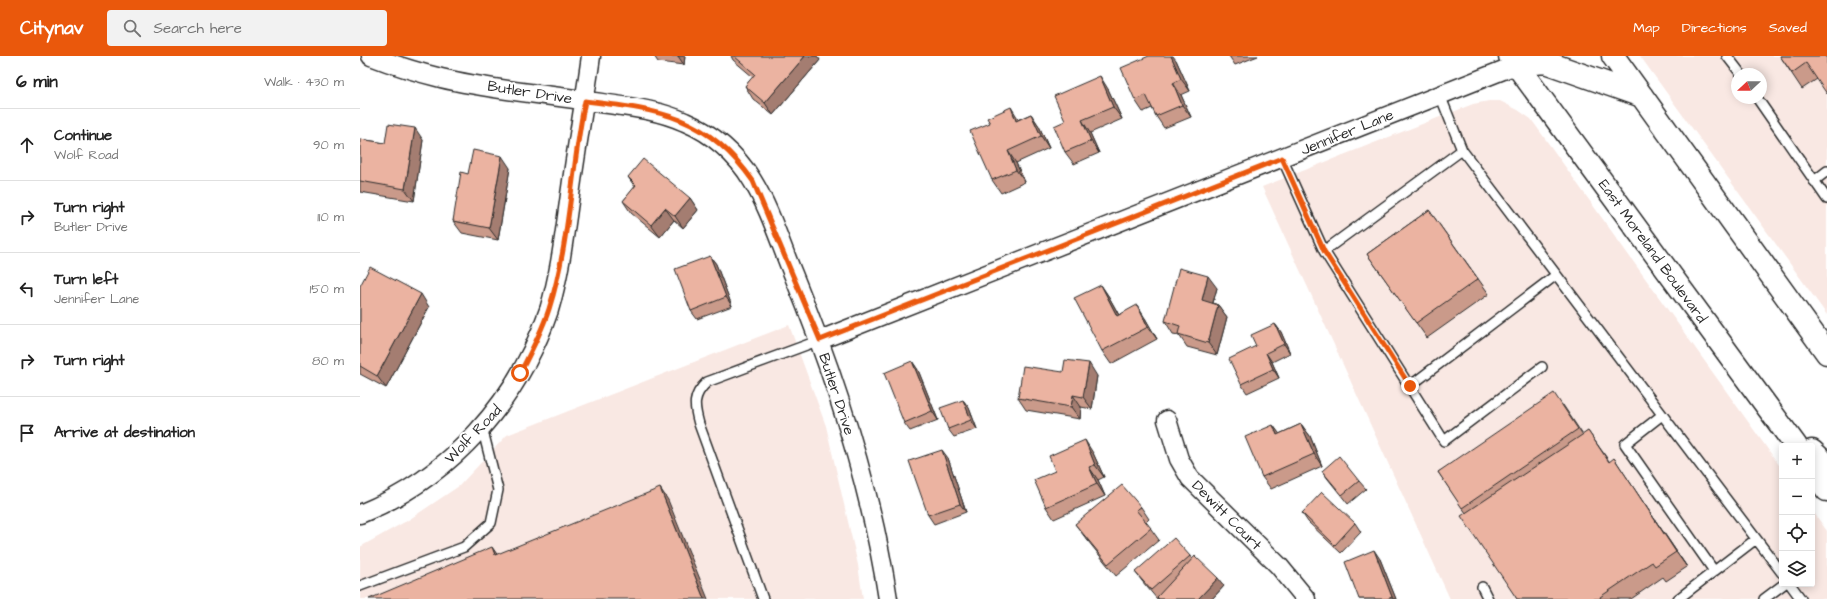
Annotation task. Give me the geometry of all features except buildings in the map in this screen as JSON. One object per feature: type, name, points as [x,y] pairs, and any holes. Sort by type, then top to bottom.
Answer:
[{"type":"main road","points":[[1613,56],[1827,353]]},
{"type":"main road","points":[[1513,60],[1546,62],[1642,96]]},
{"type":"main road","name":"East Moreland Boulevard","points":[[1513,60],[1794,443]]},
{"type":"main road","points":[[1774,416],[1804,443]]},
{"type":"main road","points":[[1815,454],[1827,465]]},
{"type":"main road","points":[[1815,473],[1827,490]]},
{"type":"street","name":"Butler Drive","points":[[371,56],[404,68],[442,78],[650,110],[686,122],[712,136],[743,166],[753,181],[820,340],[850,431],[866,491],[882,561],[888,599]]},
{"type":"street","name":"Wolf Road","points":[[360,514],[383,504],[430,476],[459,451],[482,427],[503,401],[520,373],[537,340],[549,308],[561,259],[591,56]]},
{"type":"street","name":"Jennifer Lane","points":[[820,340],[1440,95],[1513,60]]},
{"type":"street","name":"Dewitt Court","points":[[1167,420],[1179,459],[1190,478],[1279,566],[1306,599]]},
{"type":"lane","points":[[1727,56],[1736,68]]},
{"type":"lane","points":[[1440,95],[1462,150],[1779,569]]},
{"type":"lane","points":[[1761,104],[1827,199]]},
{"type":"lane","points":[[1324,251],[1462,150]]},
{"type":"lane","points":[[1282,158],[1324,251],[1444,441],[1542,367]]},
{"type":"lane","points":[[1814,180],[1827,171]]},
{"type":"lane","points":[[1410,386],[1556,275]]},
{"type":"lane","points":[[763,599],[699,424],[694,406],[699,390],[707,382],[820,340]]},
{"type":"lane","points":[[1662,415],[1625,444],[1714,571]]},
{"type":"lane","points":[[360,586],[464,548],[491,523],[498,490],[482,427]]},
{"type":"lane","points":[[1678,599],[1756,539]]},
{"type":"lane","points":[[1482,587],[1488,599]]},
{"type":"lane","points":[[1764,599],[1780,587]]},
{"type":"lane","points":[[1792,587],[1801,599]]},
{"type":"shaded area","points":[[1640,56],[1827,56],[1827,315]]},
{"type":"shaded area","points":[[1489,101],[1500,101],[1518,110],[1531,119],[1779,465],[1779,587],[1815,587],[1815,514],[1827,531],[1827,599],[1450,599],[1262,187],[1473,104]]},
{"type":"shaded area","points":[[789,325],[826,426],[858,565],[863,599],[360,599],[360,547],[410,519],[459,486],[507,435]]},
{"type":"route","points":[[520,373],[537,340],[549,308],[561,259],[578,133],[585,101],[650,110],[686,122],[712,136],[743,166],[753,181],[768,214],[820,340],[1282,158],[1324,251],[1410,386]]}]
